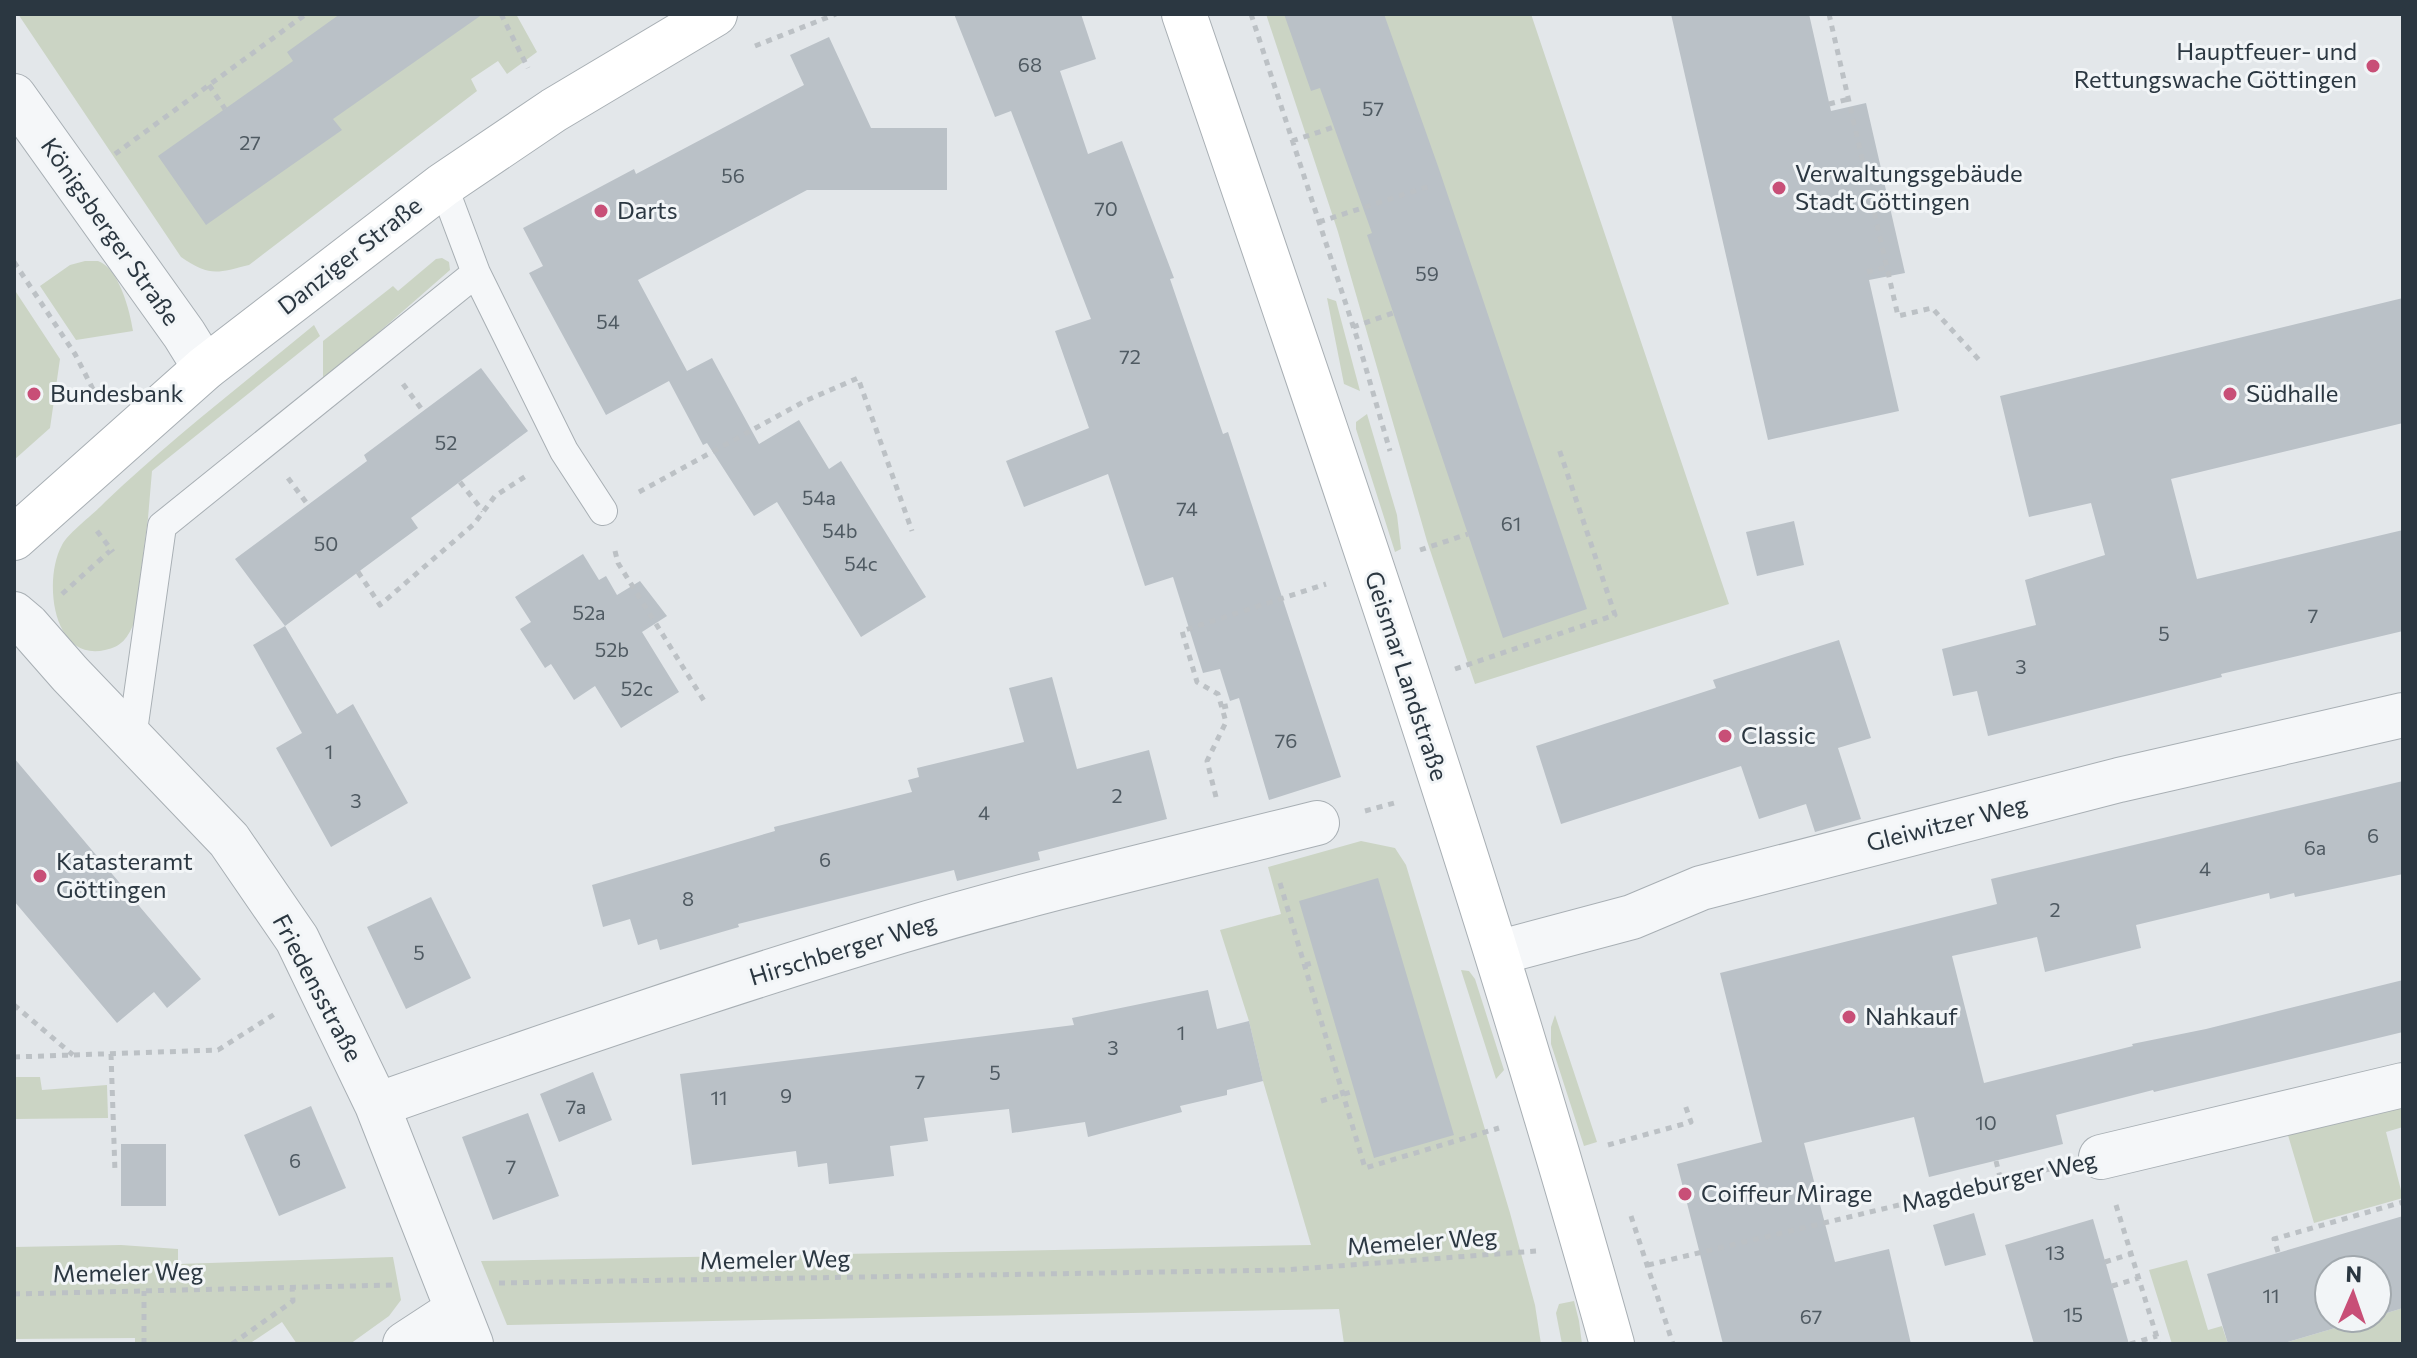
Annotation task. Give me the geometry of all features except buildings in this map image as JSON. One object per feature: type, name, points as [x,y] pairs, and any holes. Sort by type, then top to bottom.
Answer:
[{"type":"main road","name":"Danziger Straße","points":[[14,538],[205,368],[443,185],[554,110],[715,14]]},
{"type":"main road","name":"Geismar Landstraße","points":[[1184,14],[1321,414],[1497,953],[1612,1344]]},
{"type":"street","name":"Königsberger Straße","points":[[14,96],[205,368]]},
{"type":"street","name":"Friedensstraße","points":[[14,614],[229,840],[297,939],[377,1105],[458,1312]]},
{"type":"street","name":"Gleiwitzer Weg","points":[[1497,953],[1632,917],[1701,888],[2119,780],[2403,715]]},
{"type":"street","name":"Hirschberger Weg","points":[[377,1105],[624,1018],[902,931],[1317,823]]},
{"type":"street","name":"Magdeburger Weg","points":[[2101,1157],[2403,1085]]},
{"type":"street","points":[[405,1344],[458,1312]]},
{"type":"lane","points":[[443,185],[476,273],[564,451],[603,511]]},
{"type":"lane","points":[[132,738],[162,526],[476,273]]},
{"type":"path","points":[[76,183],[306,14]]},
{"type":"path","points":[[501,14],[554,110]]},
{"type":"path","points":[[1829,14],[1898,316],[1932,308],[1981,362]]},
{"type":"path","points":[[209,85],[225,109]]},
{"type":"path","points":[[1829,104],[1849,99]]},
{"type":"path","points":[[1292,141],[1334,127]]},
{"type":"path","points":[[1319,222],[1430,186]]},
{"type":"path","points":[[14,262],[75,354],[121,444]]},
{"type":"path","points":[[1867,272],[1887,267]]},
{"type":"path","points":[[1353,327],[1393,313]]},
{"type":"path","points":[[706,704],[618,563],[603,511],[805,401],[858,378],[912,531]]},
{"type":"path","points":[[1454,669],[1615,615],[1558,446]]},
{"type":"path","points":[[358,572],[380,605],[474,524],[495,496],[564,451]]},
{"type":"path","points":[[460,482],[483,511]]},
{"type":"path","points":[[69,490],[110,551],[156,574]]},
{"type":"path","points":[[1419,550],[1468,534]]},
{"type":"path","points":[[1326,584],[1182,631],[1197,682],[1218,694],[1226,722],[1207,761],[1305,965],[1365,1168],[1502,1127]]},
{"type":"path","points":[[1222,707],[1231,705]]},
{"type":"path","points":[[1305,965],[1316,962]]},
{"type":"path","points":[[14,1057],[218,1050],[319,985]]},
{"type":"path","points":[[14,1005],[73,1055]]},
{"type":"path","points":[[111,1054],[115,1172]]},
{"type":"path","points":[[1321,1101],[1354,1091]]},
{"type":"path","points":[[1608,1145],[1691,1122],[1684,1102]]},
{"type":"path","points":[[2101,1157],[2159,1344]]},
{"type":"path","name":"Magdeburger Weg","points":[[1594,1278],[2101,1157]]},
{"type":"path","points":[[1996,1161],[2001,1181]]},
{"type":"path","points":[[2278,1252],[2274,1239],[2403,1203]]},
{"type":"path","name":"Memeler Weg","points":[[14,1294],[292,1288],[458,1312],[1284,1270],[1537,1251]]},
{"type":"path","points":[[2105,1262],[2131,1254]]},
{"type":"path","points":[[1648,1265],[1673,1344]]},
{"type":"path","points":[[2112,1286],[2139,1278]]},
{"type":"path","points":[[232,1344],[293,1301],[292,1288]]},
{"type":"path","points":[[144,1291],[144,1344]]},
{"type":"path","points":[[2130,1344],[2157,1336]]},
{"type":"green space","points":[[18,14],[516,14],[537,52],[507,74],[498,61],[471,79],[477,91],[249,265],[214,272],[199,268],[181,257]]},
{"type":"green space","points":[[1266,14],[1531,14],[1729,604],[1475,684],[1427,541],[1338,232]]},
{"type":"green space","points":[[436,259],[449,262],[450,270],[323,381],[323,341],[393,286],[398,291]]},
{"type":"green space","points":[[98,261],[112,272],[126,302],[133,331],[76,340],[40,286],[70,265]]},
{"type":"green space","name":"Bundesbank","points":[[14,289],[60,359],[50,428],[14,460]]},
{"type":"green space","points":[[1327,298],[1336,301],[1360,391],[1344,384]]},
{"type":"green space","points":[[314,325],[320,336],[152,471],[132,628],[124,641],[111,649],[87,650],[73,643],[56,615],[53,596],[56,560],[65,540],[156,456]]},
{"type":"green space","points":[[1367,414],[1397,515],[1401,549],[1395,552],[1356,429],[1356,422]]},
{"type":"green space","points":[[1361,841],[1395,848],[1406,865],[1510,1213],[1535,1305],[1541,1344],[1344,1344],[1339,1309],[507,1325],[481,1261],[1311,1245],[1263,1081],[1249,1021],[1220,930],[1281,914],[1268,867]]},
{"type":"green space","points":[[1461,970],[1469,971],[1475,979],[1504,1070],[1496,1079]]},
{"type":"green space","points":[[1555,1015],[1597,1142],[1584,1146],[1551,1044]]},
{"type":"green space","points":[[14,1077],[40,1077],[42,1090],[107,1085],[108,1118],[14,1119]]},
{"type":"green space","points":[[2403,1102],[2403,1127],[2386,1132],[2403,1198],[2314,1223],[2285,1125]]},
{"type":"green space","points":[[121,1245],[178,1249],[178,1264],[393,1257],[401,1300],[389,1316],[350,1344],[297,1344],[282,1322],[249,1344],[135,1344],[135,1338],[14,1339],[14,1247]]},
{"type":"green space","points":[[2187,1260],[2208,1330],[2222,1326],[2228,1344],[2172,1344],[2149,1270]]},
{"type":"green space","points":[[1574,1301],[1582,1344],[1562,1344],[1556,1313],[1559,1304]]},
{"type":"green space","points":[[2403,1308],[2403,1344],[2281,1344],[2315,1334],[2393,1334],[2393,1311]]},
{"type":"place","name":"Hauptfeuer- und Rettungswache Göttingen","points":[[2373,66]]},
{"type":"place","name":"Verwaltungsgebäude Stadt Göttingen","points":[[1779,188]]},
{"type":"place","name":"Darts","points":[[601,211]]},
{"type":"place","name":"Bundesbank","points":[[34,394]]},
{"type":"place","name":"Südhalle","points":[[2230,394]]},
{"type":"place","name":"Classic","points":[[1725,736]]},
{"type":"place","name":"Katasteramt Göttingen","points":[[40,876]]},
{"type":"place","name":"Nahkauf","points":[[1849,1017]]},
{"type":"place","name":"Coiffeur Mirage","points":[[1685,1194]]}]
